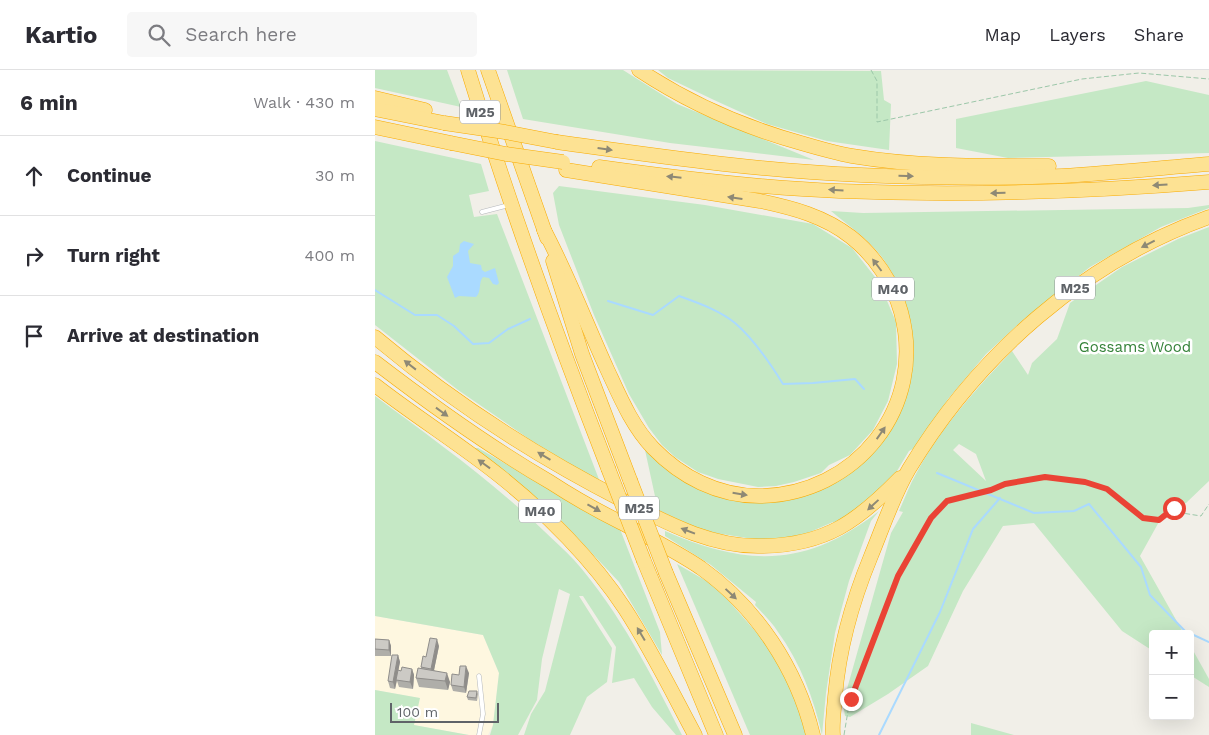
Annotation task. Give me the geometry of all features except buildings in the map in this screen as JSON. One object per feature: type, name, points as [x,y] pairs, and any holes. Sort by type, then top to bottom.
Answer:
[{"type":"highway","name":"M25","points":[[467,70],[493,155],[573,377],[643,561],[716,735]]},
{"type":"highway","name":"M25","points":[[489,70],[503,116],[544,230],[554,268],[582,354],[666,573],[735,735]]},
{"type":"highway","points":[[639,70],[693,102],[730,119],[775,136],[830,152],[900,162],[1068,167],[1123,171]]},
{"type":"highway","points":[[375,98],[443,118],[557,142],[783,170],[940,177],[1061,176],[1209,164]]},
{"type":"highway","points":[[375,109],[443,118]]},
{"type":"highway","name":"M40","points":[[375,127],[565,166],[760,201],[790,208],[823,220],[852,238],[870,255],[889,281],[896,297],[903,323],[906,348],[904,378],[897,404],[889,421],[876,440],[855,462],[831,478],[802,490],[772,495],[748,495],[728,492],[693,480],[658,453],[632,419],[544,230]]},
{"type":"highway","name":"M40","points":[[565,166],[838,191],[980,193],[1079,190],[1209,182]]},
{"type":"highway","name":"M25","points":[[375,337],[423,375],[474,411],[561,466],[659,519],[718,541],[754,546],[789,544],[827,534],[846,525],[867,510],[908,470],[964,391],[996,356],[1042,314],[1075,288],[1118,260],[1173,232],[1209,217]]},
{"type":"highway","name":"M25","points":[[375,362],[453,420],[519,464],[678,553],[723,586],[753,616],[776,648],[799,694],[813,735]]},
{"type":"highway","name":"M40","points":[[375,385],[500,476],[542,513],[594,567],[644,638],[695,735]]},
{"type":"highway","name":"M25","points":[[833,735],[837,676],[849,616],[863,575],[908,470]]},
{"type":"lane","points":[[483,212],[511,204]]},
{"type":"lane","points":[[479,676],[483,714],[479,735]]},
{"type":"path","points":[[871,70],[877,82],[877,122],[1081,79],[1139,73],[1209,79]]},
{"type":"path","points":[[845,735],[851,699],[898,576],[931,518],[947,501],[992,490],[999,486],[1045,477],[1085,482],[1107,489],[1143,518],[1159,520],[1174,508],[1182,513],[1201,516],[1209,504]]},
{"type":"shaded area","points":[[375,616],[483,635],[499,673],[493,725],[488,735],[469,735],[413,725],[419,698],[375,690]]},
{"type":"green space","points":[[375,70],[447,70],[461,107],[375,88]]},
{"type":"green space","points":[[507,70],[623,70],[677,104],[814,160],[670,143],[523,119]]},
{"type":"green space","points":[[658,70],[881,71],[884,100],[891,104],[889,150],[827,141],[767,124],[668,78]]},
{"type":"green space","points":[[1146,81],[1209,95],[1209,153],[1008,158],[956,148],[956,119]]},
{"type":"green space","points":[[375,141],[481,164],[489,191],[469,195],[474,217],[497,214],[600,482],[532,441],[458,390],[375,325]]},
{"type":"green space","points":[[559,186],[705,205],[813,224],[852,248],[879,282],[896,322],[897,364],[888,401],[873,430],[850,455],[829,465],[821,473],[776,486],[758,487],[718,479],[698,472],[675,457],[662,445],[649,428],[629,394],[594,315],[559,225],[553,193]]},
{"type":"green space","points":[[1209,205],[1209,208],[1161,227],[1090,267],[1024,319],[986,354],[948,399],[918,446],[909,451],[897,471],[882,489],[841,522],[833,522],[803,535],[766,541],[703,531],[658,510],[645,450],[669,471],[684,479],[757,501],[784,500],[819,490],[840,479],[872,451],[890,427],[903,401],[911,373],[913,345],[909,316],[899,287],[884,260],[866,240],[831,211],[863,213],[1188,208]]},
{"type":"green space","name":"Gossams Wood","points":[[1209,227],[1209,481],[1186,503],[1175,507],[1160,520],[1140,556],[1182,630],[1149,630],[1149,648],[1122,631],[1034,523],[1003,526],[963,591],[928,666],[888,694],[850,717],[845,716],[843,703],[891,533],[903,512],[899,511],[912,481],[927,455],[937,439],[973,393],[1012,351],[1028,375],[1032,363],[1057,339],[1070,303],[1122,267],[1178,239]],"holes":[[[959,444],[976,454],[986,481],[953,450]]]},
{"type":"green space","points":[[375,396],[483,478],[574,560],[606,601],[634,644],[682,735],[676,735],[652,707],[634,678],[612,683],[616,647],[583,596],[579,596],[612,648],[607,682],[587,697],[570,735],[524,735],[531,714],[545,691],[570,594],[559,589],[542,659],[537,700],[518,735],[490,735],[493,725],[499,673],[483,635],[375,616]]},
{"type":"green space","points":[[471,448],[478,448],[620,529],[660,632],[662,655],[619,582],[556,515],[525,488]]},
{"type":"green space","points":[[879,511],[871,521],[849,581],[835,633],[822,735],[815,708],[799,668],[776,628],[755,605],[756,602],[711,565],[665,536],[665,531],[695,543],[723,551],[750,556],[776,556],[801,552],[826,543],[852,530]]},
{"type":"green space","points":[[677,564],[710,583],[727,599],[771,649],[796,698],[807,735],[750,735]]},
{"type":"green space","points":[[1194,652],[1209,679],[1209,687],[1194,678]]},
{"type":"green space","points":[[375,690],[420,698],[414,725],[469,735],[375,735]]},
{"type":"green space","points":[[971,723],[1014,735],[971,735]]},
{"type":"water","points":[[464,241],[474,244],[468,251],[470,263],[481,265],[482,270],[485,272],[495,268],[499,283],[497,285],[493,284],[489,278],[483,277],[476,297],[459,296],[455,298],[447,277],[453,266],[453,256],[459,252],[460,244]]},
{"type":"waterway","points":[[375,290],[415,315],[437,315],[454,326],[473,344],[489,343],[508,329],[530,319]]},
{"type":"waterway","points":[[608,301],[653,315],[679,296],[701,304],[735,323],[755,344],[783,384],[855,379],[864,389]]},
{"type":"waterway","points":[[937,473],[1034,513],[1074,511],[1089,504],[1141,567],[1150,595],[1185,631],[1209,642]]},
{"type":"waterway","points":[[879,735],[940,612],[973,529],[1000,498]]},
{"type":"route","points":[[851,699],[898,576],[931,518],[947,501],[993,490],[1005,484],[1045,477],[1085,482],[1107,489],[1143,518],[1159,520],[1174,508]]}]
